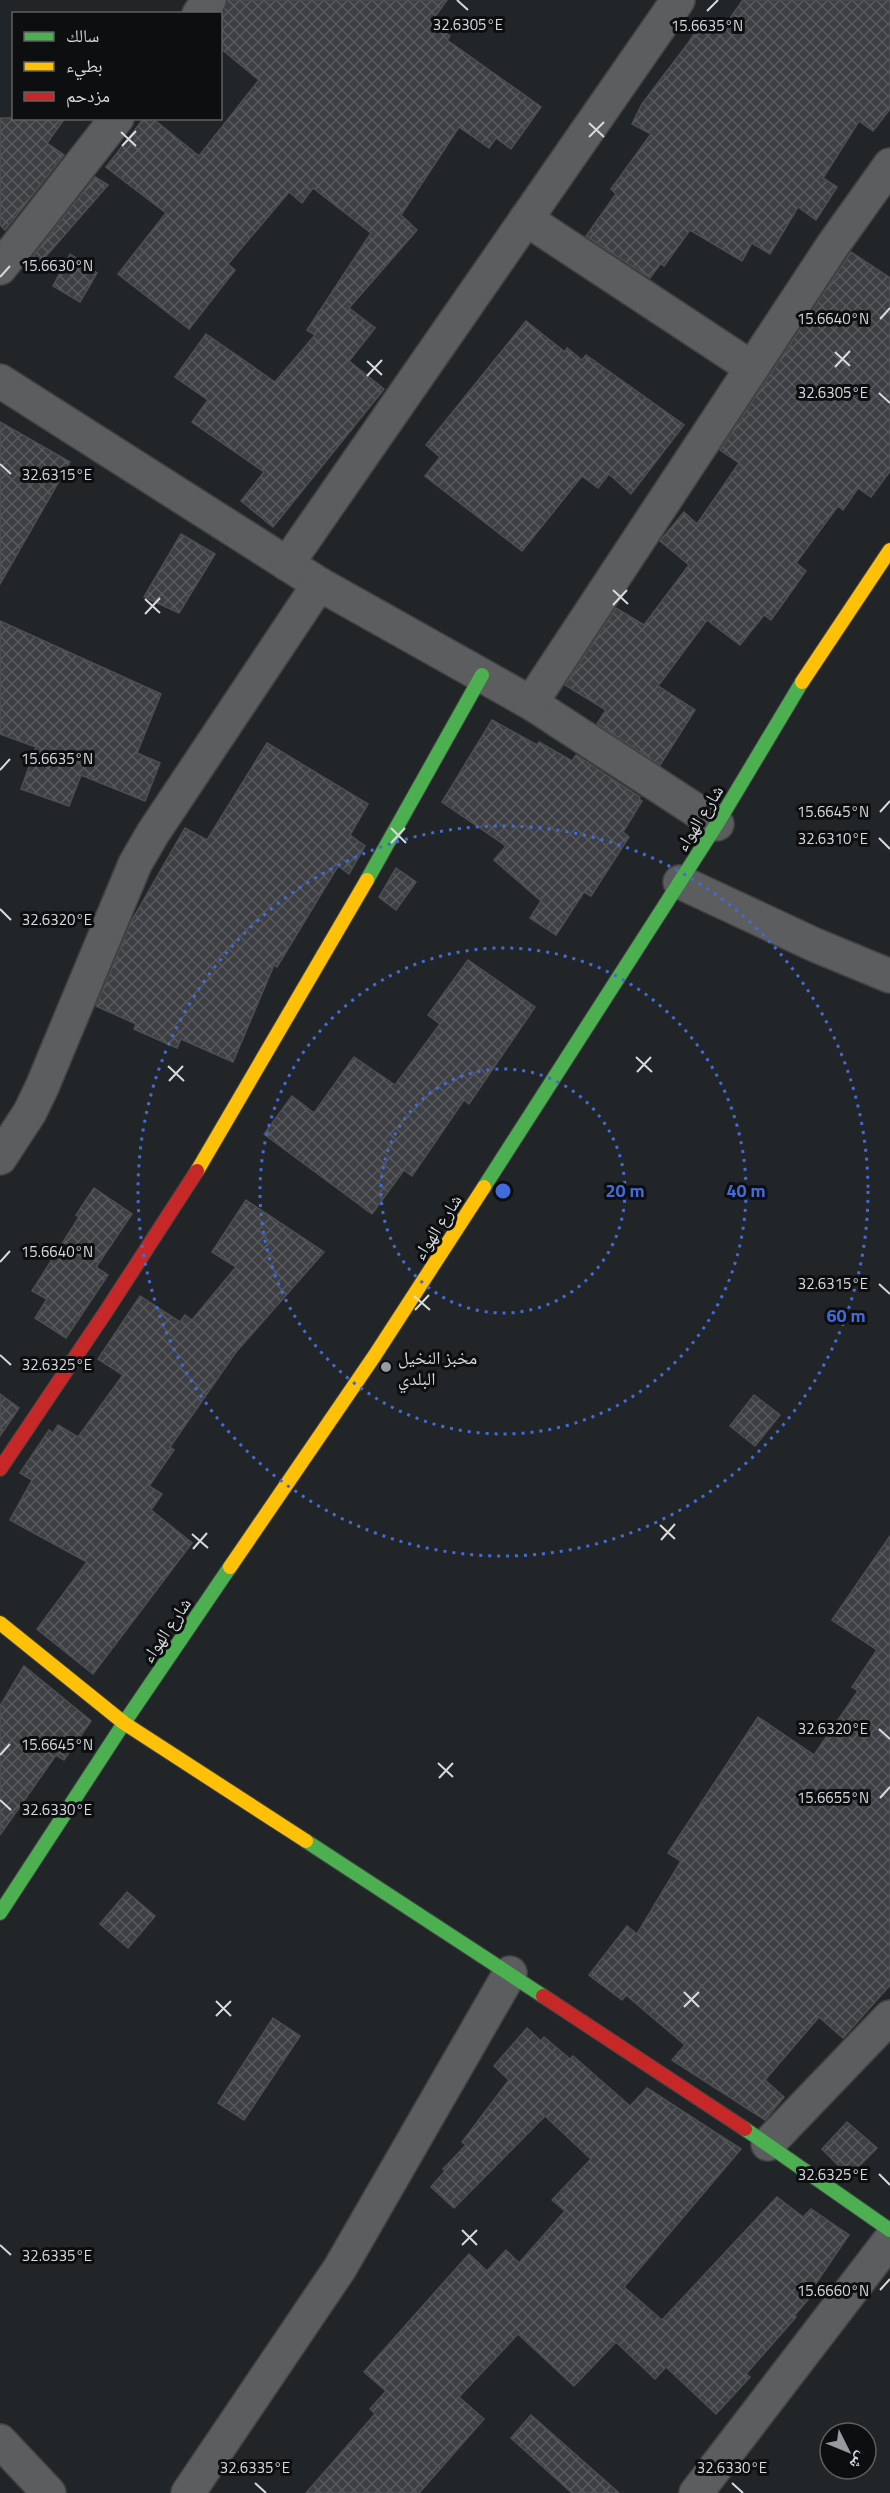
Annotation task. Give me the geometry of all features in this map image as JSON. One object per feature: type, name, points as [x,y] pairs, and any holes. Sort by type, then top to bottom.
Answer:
[{"type":"street","points":[[287,564],[678,0]]},
{"type":"street","points":[[0,268],[115,120]]},
{"type":"street","points":[[531,703],[833,245],[890,165]]},
{"type":"street","points":[[526,219],[752,368]]},
{"type":"street","points":[[0,381],[319,584],[531,703],[717,824]]},
{"type":"street","name":"شارع الهواء","points":[[0,1913],[124,1724],[375,1355],[595,1018],[717,824],[796,690],[890,550]]},
{"type":"street","points":[[0,1158],[30,1112],[42,1087],[135,864],[159,823],[319,584]]},
{"type":"street","points":[[0,1469],[75,1359],[210,1149],[384,851],[482,675]]},
{"type":"street","points":[[680,882],[815,945],[890,976]]},
{"type":"street","points":[[0,1623],[124,1724],[510,1972],[590,2029],[768,2144],[890,2230]]},
{"type":"street","points":[[188,2493],[340,2268],[510,1972]]},
{"type":"street","points":[[768,2144],[890,2017]]},
{"type":"street","points":[[696,2493],[890,2240]]},
{"type":"street","points":[[0,2441],[49,2493]]},
{"type":"building","points":[[227,0],[447,0],[431,22],[450,36],[447,40],[541,107],[511,149],[496,138],[489,148],[459,127],[401,215],[417,230],[349,308],[375,328],[349,361],[384,389],[273,527],[241,501],[264,472],[192,422],[208,400],[175,377],[206,334],[275,382],[315,335],[307,330],[371,233],[313,188],[302,203],[289,192],[228,264],[235,270],[189,329],[118,274],[166,213],[106,167],[142,120],[154,120],[199,156],[259,80],[222,50],[222,12]]},
{"type":"building","points":[[743,0],[890,0],[890,109],[873,131],[859,121],[823,178],[837,187],[816,220],[798,207],[770,254],[752,243],[742,261],[690,230],[664,266],[661,263],[650,278],[586,236],[616,194],[611,189],[651,134],[632,124],[642,104],[702,21],[720,32]]},
{"type":"building","points":[[0,118],[64,120],[47,143],[64,155],[5,230],[0,225]]},
{"type":"building","points":[[95,177],[108,185],[40,263],[33,256]]},
{"type":"building","points":[[851,252],[890,278],[890,471],[871,497],[858,488],[843,510],[838,506],[796,563],[806,571],[771,620],[764,615],[740,645],[707,620],[658,686],[695,710],[660,765],[597,724],[606,710],[565,685],[616,608],[644,625],[689,565],[660,541],[684,512],[697,524],[739,463],[720,450]]},
{"type":"building","points":[[70,254],[97,273],[80,302],[53,286]]},
{"type":"building","points":[[526,321],[565,352],[567,348],[582,360],[586,355],[684,425],[631,494],[609,474],[598,488],[582,476],[522,551],[425,476],[440,457],[426,445]]},
{"type":"building","points":[[0,422],[70,462],[0,584]]},
{"type":"building","points":[[181,534],[215,554],[179,613],[144,597]]},
{"type":"building","points":[[0,621],[161,694],[137,753],[160,763],[145,801],[81,775],[69,806],[21,789],[36,747],[0,734]]},
{"type":"building","points":[[492,720],[537,745],[539,742],[572,761],[576,755],[640,797],[642,801],[623,832],[629,837],[591,896],[584,892],[556,935],[530,918],[541,901],[494,860],[506,846],[442,802]]},
{"type":"building","points":[[267,743],[368,804],[350,835],[365,846],[349,874],[338,866],[277,967],[274,965],[233,1062],[181,1039],[177,1048],[134,1029],[136,1024],[96,1006],[132,920],[185,828],[207,840]]},
{"type":"building","points":[[396,868],[416,882],[396,910],[379,897]]},
{"type":"building","points":[[468,960],[535,1007],[469,1104],[464,1100],[412,1176],[404,1170],[372,1214],[264,1134],[292,1096],[314,1113],[354,1057],[395,1085],[440,1024],[428,1015]]},
{"type":"building","points":[[94,1188],[132,1214],[96,1267],[108,1275],[66,1338],[35,1318],[47,1299],[32,1291],[79,1217],[76,1215]]},
{"type":"building","points":[[246,1200],[324,1252],[236,1352],[170,1447],[174,1450],[149,1486],[162,1494],[151,1510],[192,1543],[93,1674],[37,1629],[87,1562],[10,1520],[32,1480],[20,1473],[49,1430],[53,1433],[58,1425],[78,1437],[123,1375],[98,1359],[140,1296],[180,1322],[185,1315],[192,1320],[236,1267],[212,1252]]},
{"type":"building","points":[[0,1394],[19,1408],[0,1436]]},
{"type":"building","points":[[754,1395],[780,1415],[755,1446],[730,1426]]},
{"type":"building","points":[[890,1536],[890,1985],[843,2038],[819,2017],[765,2080],[784,2097],[765,2120],[672,2060],[685,2045],[626,1995],[622,2000],[589,1975],[627,1926],[637,1934],[681,1861],[668,1853],[758,1717],[814,1755],[858,1691],[852,1687],[877,1650],[832,1620]]},
{"type":"building","points":[[24,1666],[91,1721],[64,1760],[56,1755],[0,1835],[0,1706]]},
{"type":"building","points":[[127,1892],[155,1916],[128,1948],[100,1924]]},
{"type":"building","points":[[273,2018],[300,2036],[244,2120],[218,2103]]},
{"type":"building","points":[[527,2028],[541,2041],[544,2037],[570,2059],[573,2056],[630,2106],[647,2088],[741,2149],[624,2287],[662,2320],[777,2197],[803,2217],[811,2209],[849,2235],[814,2286],[817,2289],[794,2316],[796,2317],[746,2374],[750,2377],[716,2414],[666,2367],[655,2379],[616,2342],[574,2386],[518,2334],[459,2397],[484,2419],[419,2493],[306,2493],[375,2414],[370,2409],[386,2391],[364,2372],[469,2254],[487,2271],[506,2250],[519,2263],[565,2211],[552,2200],[591,2159],[545,2116],[454,2208],[431,2187],[445,2171],[443,2169],[466,2145],[462,2142],[509,2080],[494,2066]]},
{"type":"building","points":[[847,2122],[877,2148],[849,2176],[822,2149]]},
{"type":"building","points":[[531,2415],[619,2493],[572,2493],[511,2438]]},
{"type":"traffic: fast","points":[[367,880],[482,675]]},
{"type":"traffic: fast","points":[[484,1187],[717,824],[802,682]]},
{"type":"traffic: fast","points":[[0,1913],[124,1723],[230,1567]]},
{"type":"traffic: fast","points":[[306,1841],[543,1996]]},
{"type":"traffic: fast","points":[[745,2129],[890,2230]]},
{"type":"traffic: slow","points":[[802,682],[890,550]]},
{"type":"traffic: slow","points":[[197,1171],[367,880]]},
{"type":"traffic: slow","points":[[230,1567],[375,1355],[484,1187]]},
{"type":"traffic: slow","points":[[0,1623],[124,1723],[306,1841]]},
{"type":"traffic: jam","points":[[0,1469],[197,1171]]},
{"type":"traffic: jam","points":[[543,1996],[745,2129]]},
{"type":"place","name":"مخبز النخيل البلدي","points":[[386,1367]]}]
